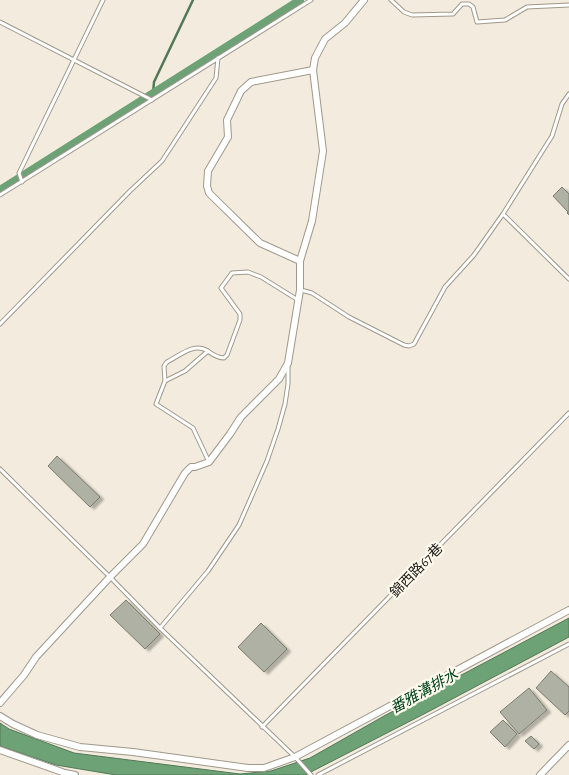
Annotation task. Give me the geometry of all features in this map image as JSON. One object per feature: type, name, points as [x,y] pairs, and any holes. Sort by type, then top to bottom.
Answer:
[{"type":"street","points":[[0,703],[24,675],[36,657],[110,576],[143,544],[185,473],[191,467],[209,462],[241,417],[280,379],[288,364],[300,290],[300,261],[312,221],[323,151],[313,70],[315,58],[325,38],[345,23],[364,0]]},
{"type":"street","points":[[300,261],[260,243],[253,237],[209,193],[208,171],[228,137],[227,120],[241,91],[246,86],[251,82],[313,70]]},
{"type":"street","points":[[0,716],[37,735],[80,747],[134,752],[248,768],[264,768],[295,757],[569,610]]},
{"type":"street","points":[[540,775],[569,745]]},
{"type":"street","points":[[0,750],[65,774],[75,775]]},
{"type":"lane","points":[[22,182],[19,173],[104,0]]},
{"type":"lane","points":[[0,195],[311,0]]},
{"type":"lane","points":[[392,0],[404,12],[412,15],[453,14],[462,4],[468,4],[473,7],[477,22],[482,23],[505,20],[527,7],[569,5]]},
{"type":"lane","points":[[0,22],[152,100]]},
{"type":"lane","points":[[0,324],[130,190],[162,161],[216,78],[218,58]]},
{"type":"lane","points":[[300,290],[312,293],[349,317],[404,345],[411,346],[417,342],[445,287],[474,256],[552,136],[562,104],[569,94]]},
{"type":"lane","points":[[503,214],[569,279]]},
{"type":"lane","points":[[209,462],[193,428],[156,404],[165,381],[164,366],[167,362],[195,347],[200,347],[220,358],[224,358],[227,355],[240,320],[238,311],[221,288],[232,273],[248,272],[261,277],[298,301]]},
{"type":"lane","points":[[165,381],[185,371],[208,351]]},
{"type":"lane","points":[[160,628],[208,571],[239,525],[267,461],[278,429],[286,398],[288,364]]},
{"type":"lane","name":"錦西路67巷","points":[[262,727],[569,413]]},
{"type":"lane","points":[[0,470],[110,576],[160,628],[295,757],[311,775]]},
{"type":"lane","points":[[318,775],[569,644]]},
{"type":"shaded area","points":[[569,618],[569,637],[305,775],[116,775],[56,765],[0,746],[0,723],[9,729],[74,753],[240,774],[271,771],[310,758],[384,716]]},
{"type":"building","points":[[562,187],[569,194],[569,215],[553,196]]},
{"type":"building","points":[[57,456],[100,497],[90,507],[48,466]]},
{"type":"building","points":[[126,600],[160,634],[145,649],[110,615]]},
{"type":"building","points":[[261,623],[287,649],[264,672],[238,647]]},
{"type":"building","points":[[551,671],[569,687],[569,711],[565,715],[536,688]]},
{"type":"building","points":[[529,688],[547,710],[519,734],[500,712]]},
{"type":"building","points":[[503,720],[517,734],[505,747],[490,732]]},
{"type":"building","points":[[531,736],[539,744],[534,749],[525,741]]},
{"type":"waterway","points":[[153,93],[154,82],[193,0]]},
{"type":"waterway","points":[[0,190],[300,0]]},
{"type":"water label","name":"番雅溝排水","points":[[424,691]]}]
